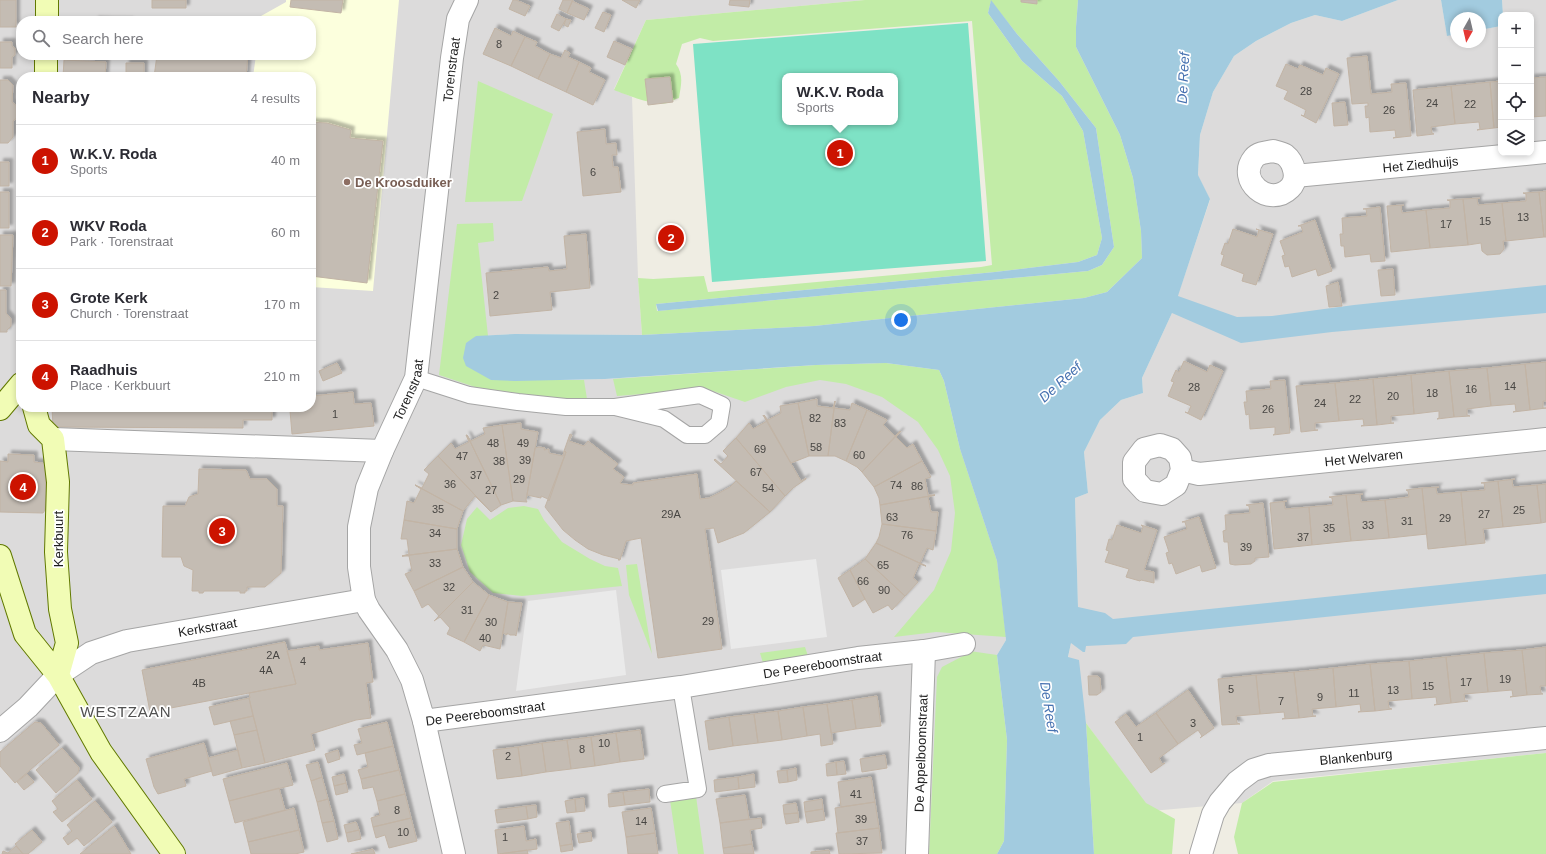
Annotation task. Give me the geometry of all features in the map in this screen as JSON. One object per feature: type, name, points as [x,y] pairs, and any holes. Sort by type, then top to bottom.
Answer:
[{"type":"street","points":[[47,0],[47,16]]},
{"type":"street","name":"Torenstraat","points":[[364,600],[359,567],[359,527],[367,488],[382,451],[416,378],[452,58],[458,19],[467,0]]},
{"type":"street","points":[[46,60],[46,72]]},
{"type":"street","name":"Het Ziedhuijs","points":[[1295,176],[1546,152]]},
{"type":"street","points":[[0,409],[16,390]]},
{"type":"street","points":[[35,412],[39,425],[53,439],[382,451]]},
{"type":"street","name":"Kerkbuurt","points":[[53,439],[58,482],[56,552],[59,602],[67,643],[58,675]]},
{"type":"street","name":"Het Welvaren","points":[[1182,470],[1199,474],[1546,439]]},
{"type":"street","points":[[0,556],[25,634],[58,675],[102,752],[174,854]]},
{"type":"street","name":"Kerkstraat","points":[[0,731],[28,707],[58,675],[91,653],[127,641],[364,600]]},
{"type":"street","name":"De Peereboomstraat","points":[[364,600],[369,610],[397,650],[412,680],[424,721],[681,686],[858,658],[924,652],[964,644]]},
{"type":"street","name":"De Appelboomstraat","points":[[917,854],[924,652]]},
{"type":"street","points":[[424,721],[454,854]]},
{"type":"street","name":"Blankenburg","points":[[1208,849],[1213,814],[1220,802],[1237,782],[1253,770],[1268,765],[1546,738]]},
{"type":"lane","points":[[416,378],[469,395],[566,407],[615,406],[700,395],[722,404],[719,423],[705,435],[687,435],[664,419],[615,406]]},
{"type":"lane","points":[[665,794],[698,789],[681,686]]},
{"type":"shaded area","points":[[0,0],[865,0],[646,20],[614,89],[632,97],[638,278],[642,335],[515,334],[476,336],[515,381],[605,379],[886,363],[960,449],[997,561],[1006,640],[997,655],[997,854],[0,854]]},
{"type":"shaded area","name":"De Kroosduiker","points":[[286,0],[399,0],[373,291],[316,287],[316,72],[254,72],[255,60],[316,60],[316,16],[261,16],[286,2]]},
{"type":"shaded area","points":[[1398,0],[1441,0],[1447,35],[1450,35],[1450,48],[1486,48],[1486,29],[1498,27],[1498,156],[1534,156],[1534,12],[1503,12],[1502,0],[1546,0],[1546,753],[1273,781],[1242,803],[1151,811],[1086,723],[1082,697],[1068,658],[1078,607],[1075,498],[1088,493],[1084,452],[1100,420],[1121,400],[1143,393],[1142,378],[1172,313],[1210,200],[1198,176],[1200,135],[1213,92],[1234,56],[1256,41],[1291,23],[1315,15],[1342,21]]},
{"type":"shaded area","points":[[816,559],[827,637],[731,649],[721,570]]},
{"type":"shaded area","points":[[616,590],[626,675],[516,691],[528,601]]},
{"type":"green space","points":[[865,0],[1078,0],[1076,47],[1120,135],[1133,178],[1141,231],[1142,258],[1107,292],[1084,298],[814,326],[642,335],[638,278],[653,279],[704,276],[708,292],[992,265],[972,21],[713,41],[700,38],[682,44],[676,64],[679,68],[681,76],[679,98],[662,104],[640,100],[614,90],[646,20]],"holes":[[[991,1],[1017,34],[1059,81],[1096,128],[1114,247],[1102,265],[1088,271],[657,311],[656,304],[995,272],[1078,262],[1097,255],[1102,238],[1083,131],[1062,96],[1022,61],[988,13]]]},
{"type":"green space","points":[[968,23],[986,261],[712,282],[693,44]]},
{"type":"green space","points":[[478,81],[553,114],[522,201],[465,202]]},
{"type":"green space","points":[[493,223],[494,241],[478,243],[488,336],[466,343],[491,380],[584,380],[587,399],[547,398],[475,387],[439,375],[457,224]]},
{"type":"green space","points":[[886,363],[939,370],[944,381],[960,449],[997,561],[1006,637],[936,632],[894,637],[934,590],[951,551],[955,513],[950,476],[938,450],[918,422],[882,397],[846,384],[820,380],[786,387],[745,402],[707,389],[617,396],[613,379],[816,365]]},
{"type":"green space","points":[[524,506],[538,509],[544,520],[562,542],[605,566],[618,568],[622,586],[522,596],[493,593],[470,572],[461,545],[467,519],[477,507],[490,520],[508,508]]},
{"type":"green space","points":[[637,564],[652,654],[629,595],[626,565]]},
{"type":"green space","points":[[805,647],[808,656],[763,663],[760,653]]},
{"type":"green space","points":[[963,650],[997,655],[1007,740],[1004,841],[997,854],[929,854],[937,677],[942,667],[963,656]]},
{"type":"green space","points":[[1086,723],[1146,803],[1175,819],[1172,854],[1094,854]]},
{"type":"green space","points":[[1546,753],[1546,854],[1238,854],[1234,837],[1242,803],[1273,782]]},
{"type":"green space","points":[[696,796],[704,854],[678,854],[670,800]]},
{"type":"water","points":[[991,0],[1017,34],[1059,81],[1096,128],[1114,247],[1102,265],[1088,271],[658,311],[656,304],[995,272],[1078,262],[1097,255],[1102,238],[1083,131],[1062,96],[1022,61],[988,13]]},
{"type":"water","name":"De Reef","points":[[1078,0],[1398,0],[1342,21],[1315,15],[1291,23],[1256,41],[1234,56],[1213,92],[1200,135],[1198,175],[1210,199],[1178,296],[1237,317],[1272,316],[1354,305],[1546,285],[1546,313],[1332,332],[1241,343],[1172,313],[1142,378],[1143,393],[1121,400],[1100,420],[1084,452],[1088,493],[1075,498],[1078,607],[1105,613],[1113,619],[1546,574],[1546,594],[1133,637],[1126,644],[1086,646],[1085,652],[1071,643],[1068,657],[1079,660],[1086,723],[1094,854],[997,854],[1004,841],[1007,740],[997,655],[1006,640],[997,561],[960,449],[944,381],[939,370],[886,363],[816,365],[605,379],[515,381],[491,380],[466,366],[463,358],[466,343],[476,336],[515,334],[642,335],[814,326],[1084,298],[1107,292],[1142,258],[1141,231],[1133,178],[1120,135],[1076,47]]},
{"type":"water","points":[[1441,0],[1502,0],[1503,12],[1498,12],[1498,27],[1486,29],[1486,12],[1450,12],[1450,35],[1447,36]]},
{"type":"building","points":[[0,0],[16,0],[16,27],[0,27]]},
{"type":"building","points":[[152,0],[186,0],[186,8],[152,8]]},
{"type":"building","points":[[291,0],[343,0],[341,13],[290,7]]},
{"type":"building","points":[[513,0],[530,6],[525,16],[509,9]]},
{"type":"building","points":[[563,0],[573,0],[567,13],[559,9]]},
{"type":"building","points":[[622,0],[640,0],[636,8]]},
{"type":"building","points":[[730,0],[750,0],[749,7],[729,5]]},
{"type":"building","points":[[1021,0],[1037,0],[1037,4],[1021,2]]},
{"type":"building","points":[[572,1],[589,9],[584,20],[567,13]]},
{"type":"building","points":[[603,12],[611,15],[604,32],[595,28]]},
{"type":"building","points":[[557,14],[566,19],[559,31],[551,27]]},
{"type":"building","points":[[566,19],[571,20],[568,27],[564,25]]},
{"type":"building","points":[[495,28],[511,36],[513,31],[525,37],[511,66],[483,54]]},
{"type":"building","points":[[525,37],[537,42],[535,46],[550,54],[538,79],[511,66]]},
{"type":"building","points":[[614,41],[632,49],[625,65],[607,57]]},
{"type":"building","points":[[0,42],[12,42],[12,46],[15,48],[15,55],[12,57],[12,68],[0,68]]},
{"type":"building","points":[[565,50],[570,53],[568,57],[579,62],[566,92],[538,79],[550,54],[561,58]]},
{"type":"building","points":[[1367,56],[1371,94],[1392,92],[1391,84],[1406,83],[1411,136],[1393,138],[1396,137],[1395,130],[1370,132],[1369,117],[1366,118],[1365,106],[1368,106],[1368,103],[1352,104],[1347,58]]},
{"type":"building","points":[[64,60],[106,62],[105,72],[63,72]]},
{"type":"building","points":[[156,60],[248,60],[246,72],[155,72]]},
{"type":"building","points":[[579,62],[591,68],[589,72],[605,80],[593,105],[566,92]]},
{"type":"building","points":[[126,63],[144,63],[144,72],[126,72]]},
{"type":"building","points":[[1286,64],[1298,69],[1300,65],[1323,75],[1326,68],[1339,74],[1316,123],[1301,115],[1304,116],[1306,110],[1284,99],[1288,91],[1276,86]]},
{"type":"building","points":[[670,77],[673,102],[648,105],[645,79]]},
{"type":"building","points":[[1546,77],[1546,116],[1534,117],[1534,78]]},
{"type":"building","points":[[0,80],[8,80],[13,85],[12,102],[16,105],[16,119],[13,121],[13,137],[8,143],[0,143]]},
{"type":"building","points":[[1498,81],[1498,127],[1494,128],[1490,82]]},
{"type":"building","points":[[1490,82],[1494,128],[1477,130],[1480,129],[1479,122],[1455,124],[1451,86]]},
{"type":"building","points":[[1451,86],[1455,124],[1431,127],[1432,133],[1434,134],[1417,136],[1413,90]]},
{"type":"building","points":[[1345,102],[1348,125],[1334,126],[1332,103]]},
{"type":"building","points":[[316,122],[327,123],[351,130],[350,138],[383,141],[367,283],[316,277]]},
{"type":"building","points":[[605,129],[606,144],[616,143],[617,155],[612,155],[613,167],[618,167],[621,192],[583,196],[577,132]]},
{"type":"building","points":[[0,162],[9,162],[9,186],[0,186]]},
{"type":"building","points":[[1546,191],[1546,237],[1544,237],[1539,192]]},
{"type":"building","points":[[0,192],[9,192],[9,228],[0,228]]},
{"type":"building","points":[[1539,192],[1544,237],[1506,241],[1502,203],[1526,201],[1526,194],[1523,193]]},
{"type":"building","points":[[1480,198],[1477,199],[1478,205],[1502,203],[1506,241],[1503,241],[1504,249],[1500,254],[1487,255],[1482,251],[1481,243],[1468,245],[1463,199]]},
{"type":"building","points":[[1463,199],[1468,245],[1430,248],[1426,210],[1450,208],[1450,201],[1447,200]]},
{"type":"building","points":[[1404,205],[1401,206],[1402,213],[1426,210],[1430,248],[1391,252],[1387,206]]},
{"type":"building","points":[[1380,207],[1385,261],[1371,262],[1370,254],[1345,257],[1344,246],[1341,246],[1340,234],[1343,234],[1342,218],[1367,216],[1366,209],[1363,209]]},
{"type":"building","points":[[1315,220],[1332,271],[1318,276],[1316,269],[1292,277],[1289,266],[1285,267],[1282,256],[1285,255],[1280,241],[1303,232],[1301,226],[1298,226]]},
{"type":"building","points":[[1233,229],[1257,237],[1259,230],[1256,229],[1273,234],[1256,285],[1242,281],[1244,274],[1221,265],[1224,255],[1221,254],[1225,243],[1228,244]]},
{"type":"building","points":[[586,234],[590,288],[550,292],[552,310],[490,316],[486,273],[548,267],[549,271],[567,269],[564,236]]},
{"type":"building","points":[[0,235],[13,235],[11,286],[0,286]]},
{"type":"building","points":[[1393,269],[1395,295],[1381,296],[1378,270]]},
{"type":"building","points":[[1338,282],[1342,306],[1329,307],[1326,286]]},
{"type":"building","points":[[0,290],[6,290],[6,313],[11,319],[11,326],[7,332],[0,332]]},
{"type":"building","points":[[1184,361],[1207,372],[1210,365],[1223,371],[1201,420],[1185,412],[1188,413],[1191,406],[1168,396],[1174,382],[1171,381],[1176,370],[1179,372]]},
{"type":"building","points":[[1546,362],[1546,401],[1543,401],[1543,408],[1546,408],[1530,410],[1525,364]]},
{"type":"building","points":[[337,363],[342,373],[323,381],[319,371]]},
{"type":"building","points":[[1525,364],[1530,410],[1513,412],[1516,411],[1515,404],[1491,406],[1487,368]]},
{"type":"building","points":[[1487,368],[1491,406],[1467,409],[1467,415],[1470,416],[1454,417],[1449,371]]},
{"type":"building","points":[[1449,371],[1454,417],[1437,419],[1439,418],[1439,411],[1414,414],[1411,375]]},
{"type":"building","points":[[1411,375],[1414,414],[1391,416],[1391,423],[1394,423],[1377,425],[1373,379]]},
{"type":"building","points":[[1373,379],[1377,425],[1361,426],[1364,425],[1363,419],[1339,421],[1335,383]]},
{"type":"building","points":[[1285,380],[1290,433],[1273,435],[1275,434],[1275,427],[1250,429],[1249,414],[1246,415],[1244,402],[1247,402],[1246,391],[1271,389],[1270,381]]},
{"type":"building","points":[[1335,383],[1339,421],[1315,423],[1315,430],[1318,430],[1301,432],[1296,386]]},
{"type":"building","points":[[353,392],[354,404],[371,403],[374,426],[292,434],[290,412],[316,412],[316,396]]},
{"type":"building","points":[[817,399],[817,406],[833,408],[835,401],[828,456],[809,456],[798,403]]},
{"type":"building","points":[[798,403],[809,456],[791,463],[764,415],[768,420],[781,413],[780,406]]},
{"type":"building","points":[[852,403],[867,410],[846,461],[835,456],[828,456],[834,408],[850,410]]},
{"type":"building","points":[[867,410],[887,420],[883,425],[895,436],[900,431],[862,472],[857,467],[846,461]]},
{"type":"building","points":[[52,412],[272,412],[272,420],[243,420],[243,428],[53,427]]},
{"type":"building","points":[[767,421],[801,481],[806,478],[785,496],[736,438],[749,423],[753,429]]},
{"type":"building","points":[[521,423],[521,429],[538,432],[526,500],[527,502],[513,501],[502,425]]},
{"type":"building","points":[[502,425],[513,501],[501,505],[467,435],[471,441],[485,434],[483,428]]},
{"type":"building","points":[[901,431],[896,437],[907,448],[913,444],[922,461],[874,487],[862,472]]},
{"type":"building","points":[[570,434],[572,435],[569,441],[584,446],[588,441],[618,464],[613,469],[624,477],[620,483],[633,485],[633,483],[697,474],[700,499],[709,498],[719,493],[730,487],[736,481],[770,512],[744,533],[718,543],[714,528],[705,529],[722,649],[658,658],[641,538],[626,541],[620,560],[618,560],[619,559],[588,549],[575,540],[563,530],[545,507],[566,452],[564,451]]},
{"type":"building","points":[[466,435],[501,505],[491,512],[438,456],[451,443],[455,449],[469,442]]},
{"type":"building","points":[[736,438],[785,496],[770,512],[714,460],[715,459],[721,464],[728,456],[723,451]]},
{"type":"building","points":[[535,448],[545,448],[544,450],[549,449],[549,453],[563,456],[564,451],[566,452],[549,501],[541,496],[541,498],[527,495]]},
{"type":"building","points":[[8,454],[34,455],[34,462],[43,463],[45,465],[46,493],[45,510],[43,513],[0,512],[0,461],[8,462]]},
{"type":"building","points":[[438,456],[491,512],[475,496],[463,511],[415,485],[422,488],[429,474],[424,470]]},
{"type":"building","points":[[922,461],[931,477],[925,479],[928,495],[935,495],[880,505],[879,498],[874,487]]},
{"type":"building","points":[[199,469],[246,470],[250,479],[267,479],[277,489],[277,506],[283,506],[281,573],[265,587],[247,587],[247,591],[245,591],[245,593],[240,593],[240,591],[204,591],[203,593],[199,593],[199,591],[192,591],[193,570],[184,566],[181,557],[162,557],[163,506],[185,506],[189,497],[198,494]]},
{"type":"building","points":[[1515,479],[1512,480],[1513,487],[1537,485],[1541,523],[1503,527],[1498,481]]},
{"type":"building","points":[[1498,481],[1503,527],[1483,529],[1485,543],[1466,545],[1461,492],[1485,490],[1484,483],[1481,483]]},
{"type":"building","points":[[1546,484],[1546,522],[1541,523],[1537,485]]},
{"type":"building","points":[[415,485],[463,511],[457,529],[404,520],[407,501],[414,503],[421,489]]},
{"type":"building","points":[[1439,487],[1436,488],[1437,494],[1461,492],[1466,545],[1428,549],[1422,488]]},
{"type":"building","points":[[1422,488],[1427,534],[1389,538],[1385,500],[1409,497],[1408,491],[1406,490]]},
{"type":"building","points":[[1363,494],[1360,495],[1361,502],[1385,500],[1389,538],[1351,541],[1346,495]]},
{"type":"building","points":[[935,495],[928,497],[931,512],[938,512],[936,531],[882,524],[880,505]]},
{"type":"building","points":[[1346,495],[1351,541],[1312,545],[1309,507],[1333,505],[1332,498],[1329,497]]},
{"type":"building","points":[[1287,501],[1284,502],[1285,509],[1309,507],[1312,545],[1274,549],[1270,503]]},
{"type":"building","points":[[1263,503],[1269,557],[1255,558],[1255,561],[1251,564],[1230,564],[1228,542],[1224,542],[1223,531],[1226,530],[1225,515],[1250,513],[1249,506],[1246,505]]},
{"type":"building","points":[[1199,517],[1216,568],[1202,572],[1200,565],[1176,574],[1172,563],[1169,564],[1166,553],[1169,552],[1164,537],[1187,529],[1185,522],[1182,522]]},
{"type":"building","points":[[404,520],[457,529],[457,549],[402,556],[409,554],[407,539],[401,539]]},
{"type":"building","points":[[882,524],[936,531],[933,550],[927,548],[920,563],[926,566],[876,543]]},
{"type":"building","points":[[1117,525],[1141,533],[1143,527],[1141,525],[1157,530],[1144,570],[1154,572],[1154,583],[1126,577],[1129,569],[1105,562],[1109,551],[1106,550],[1109,539],[1112,540]]},
{"type":"building","points":[[876,543],[926,566],[919,564],[913,578],[918,582],[905,596],[865,559]]},
{"type":"building","points":[[457,549],[463,567],[414,591],[405,574],[412,571],[409,556],[402,556]]},
{"type":"building","points":[[865,559],[905,596],[892,610],[888,605],[873,613],[865,599],[850,570]]},
{"type":"building","points":[[463,567],[473,582],[439,616],[428,604],[422,608],[414,591]]},
{"type":"building","points":[[850,570],[865,599],[853,607],[838,578]]},
{"type":"building","points":[[473,582],[489,595],[464,642],[447,634],[450,628],[440,617],[434,621]]},
{"type":"building","points":[[489,595],[508,602],[500,649],[483,645],[480,651],[464,642]]},
{"type":"building","points":[[508,602],[522,603],[516,636],[503,633]]},
{"type":"building","points":[[285,642],[296,684],[150,712],[142,670]]},
{"type":"building","points":[[368,643],[373,682],[366,683],[371,718],[356,720],[311,734],[315,750],[265,763],[249,693],[296,684],[287,651],[319,646],[319,650]]},
{"type":"building","points":[[1546,647],[1546,686],[1540,686],[1541,693],[1543,694],[1527,695],[1522,650]]},
{"type":"building","points":[[1522,650],[1527,695],[1510,697],[1513,696],[1512,690],[1488,692],[1484,653]]},
{"type":"building","points":[[1484,653],[1488,692],[1464,694],[1465,701],[1468,701],[1451,703],[1446,657]]},
{"type":"building","points":[[1446,657],[1451,703],[1434,705],[1437,704],[1436,697],[1412,699],[1409,661]]},
{"type":"building","points":[[1409,661],[1412,699],[1388,701],[1389,708],[1392,709],[1375,711],[1370,664]]},
{"type":"building","points":[[1370,664],[1375,711],[1358,712],[1361,711],[1360,704],[1336,707],[1333,668]]},
{"type":"building","points":[[1333,668],[1336,707],[1312,709],[1313,716],[1316,716],[1299,718],[1294,672]]},
{"type":"building","points":[[1294,672],[1299,718],[1282,719],[1285,718],[1284,712],[1260,714],[1256,675]]},
{"type":"building","points":[[1256,675],[1260,714],[1236,716],[1237,723],[1240,724],[1222,725],[1218,679]]},
{"type":"building","points":[[1088,676],[1097,676],[1100,678],[1101,692],[1097,695],[1089,695]]},
{"type":"building","points":[[1188,690],[1214,728],[1200,738],[1202,736],[1198,730],[1178,744],[1156,713]]},
{"type":"building","points":[[877,696],[881,726],[856,729],[852,700]]},
{"type":"building","points":[[249,698],[253,716],[214,725],[209,707]]},
{"type":"building","points":[[852,700],[856,729],[831,733],[827,704]]},
{"type":"building","points":[[827,704],[833,744],[821,746],[820,734],[807,736],[803,707]]},
{"type":"building","points":[[803,707],[807,736],[782,740],[778,711]]},
{"type":"building","points":[[778,711],[782,740],[758,743],[754,714]]},
{"type":"building","points":[[1156,713],[1178,744],[1159,758],[1162,764],[1165,763],[1151,773],[1115,722],[1126,714],[1136,727]]},
{"type":"building","points":[[754,714],[758,743],[733,746],[729,717]]},
{"type":"building","points":[[253,716],[257,730],[234,735],[230,721]]},
{"type":"building","points":[[729,717],[733,746],[709,750],[705,721]]},
{"type":"building","points":[[35,722],[41,723],[59,745],[15,783],[0,766],[0,752]]},
{"type":"building","points":[[387,722],[393,746],[357,755],[354,745],[362,743],[358,729]]},
{"type":"building","points":[[257,730],[265,763],[242,768],[234,735]]},
{"type":"building","points":[[640,730],[644,759],[620,762],[616,733]]},
{"type":"building","points":[[616,733],[620,762],[595,766],[591,737]]},
{"type":"building","points":[[591,737],[595,766],[571,769],[567,740]]},
{"type":"building","points":[[567,740],[571,769],[546,772],[542,743]]},
{"type":"building","points":[[204,743],[212,771],[184,779],[186,786],[158,794],[154,787],[146,759]]},
{"type":"building","points":[[542,743],[546,772],[522,776],[518,747]]},
{"type":"building","points":[[393,746],[399,770],[361,779],[358,770],[368,767],[365,753]]},
{"type":"building","points":[[518,747],[522,776],[497,779],[493,750]]},
{"type":"building","points":[[62,748],[79,768],[78,773],[56,793],[36,770]]},
{"type":"building","points":[[238,750],[242,768],[213,776],[208,758]]},
{"type":"building","points":[[338,750],[340,759],[328,763],[325,754]]},
{"type":"building","points":[[885,755],[887,768],[862,772],[860,759]]},
{"type":"building","points":[[844,761],[846,774],[837,775],[836,762]]},
{"type":"building","points":[[318,762],[322,777],[311,781],[306,765]]},
{"type":"building","points":[[836,762],[837,775],[827,776],[826,764]]},
{"type":"building","points":[[287,763],[293,785],[229,801],[223,779]]},
{"type":"building","points":[[796,768],[797,780],[788,782],[787,770]]},
{"type":"building","points":[[399,770],[405,794],[377,801],[373,787],[363,789],[361,779]]},
{"type":"building","points":[[787,770],[788,782],[779,783],[777,771]]},
{"type":"building","points":[[27,774],[34,782],[24,790],[17,782]]},
{"type":"building","points":[[344,774],[346,783],[334,786],[332,777]]},
{"type":"building","points":[[754,774],[755,787],[739,789],[738,777]]},
{"type":"building","points":[[322,777],[328,799],[317,802],[311,781]]},
{"type":"building","points":[[738,777],[739,789],[715,792],[714,780]]},
{"type":"building","points":[[871,777],[875,802],[841,807],[838,782]]},
{"type":"building","points":[[77,780],[92,799],[62,822],[53,812],[58,809],[52,801]]},
{"type":"building","points":[[346,783],[348,792],[336,795],[334,786]]},
{"type":"building","points":[[279,788],[285,810],[235,823],[229,801]]},
{"type":"building","points":[[649,789],[650,802],[625,805],[623,792]]},
{"type":"building","points":[[623,792],[625,805],[609,807],[608,794]]},
{"type":"building","points":[[405,794],[411,818],[373,827],[371,818],[380,815],[377,801]]},
{"type":"building","points":[[745,795],[749,819],[720,823],[716,799]]},
{"type":"building","points":[[584,798],[585,811],[576,812],[575,799]]},
{"type":"building","points":[[328,799],[334,821],[322,823],[317,802]]},
{"type":"building","points":[[575,799],[576,812],[567,813],[565,801]]},
{"type":"building","points":[[822,799],[823,809],[805,812],[804,802]]},
{"type":"building","points":[[95,801],[112,822],[84,846],[77,838],[68,845],[63,838],[72,831],[67,825]]},
{"type":"building","points":[[875,802],[879,828],[838,833],[835,808]]},
{"type":"building","points":[[796,803],[798,813],[784,814],[783,805]]},
{"type":"building","points":[[536,805],[537,817],[528,819],[526,806]]},
{"type":"building","points":[[526,806],[528,819],[497,823],[495,810]]},
{"type":"building","points":[[294,808],[299,830],[248,842],[243,822]]},
{"type":"building","points":[[651,808],[655,833],[626,837],[622,812]]},
{"type":"building","points":[[823,809],[825,820],[807,823],[805,812]]},
{"type":"building","points":[[798,813],[799,822],[786,824],[784,814]]},
{"type":"building","points":[[411,818],[417,841],[389,848],[385,835],[376,838],[373,827]]},
{"type":"building","points":[[761,818],[762,828],[750,830],[752,844],[723,848],[720,823]]},
{"type":"building","points":[[334,821],[338,839],[327,842],[322,823]]},
{"type":"building","points":[[569,821],[572,844],[560,846],[556,823]]},
{"type":"building","points":[[356,822],[359,830],[346,833],[344,825]]},
{"type":"building","points":[[114,826],[131,854],[80,854]]},
{"type":"building","points":[[524,826],[526,841],[536,839],[537,849],[498,854],[495,830]]},
{"type":"building","points":[[879,828],[882,853],[839,854],[836,833]]},
{"type":"building","points":[[32,830],[42,842],[28,854],[23,854],[15,844]]},
{"type":"building","points":[[299,830],[304,852],[295,854],[251,854],[248,842]]},
{"type":"building","points":[[359,830],[361,839],[348,842],[346,833]]},
{"type":"building","points":[[591,832],[592,841],[579,843],[577,834]]},
{"type":"building","points":[[655,833],[658,854],[628,854],[626,837]]},
{"type":"building","points":[[572,844],[573,850],[561,852],[560,846]]},
{"type":"building","points":[[752,844],[754,854],[724,854],[723,848]]},
{"type":"building","points":[[16,846],[23,854],[2,854],[3,851],[8,853]]},
{"type":"building","points":[[373,849],[375,854],[351,854]]},
{"type":"building","points":[[527,850],[528,854],[500,854]]},
{"type":"building","points":[[829,850],[830,854],[811,854],[811,852]]},
{"type":"place","name":"W.K.V. Roda","points":[[840,153]]},
{"type":"place","name":"De Kroosduiker","points":[[347,182]]},
{"type":"place","name":"WKV Roda","points":[[671,238]]},
{"type":"place","name":"Raadhuis","points":[[23,487]]},
{"type":"place","name":"Grote Kerk","points":[[222,531]]},
{"type":"district","name":"WESTZAAN","points":[[126,712]]}]
